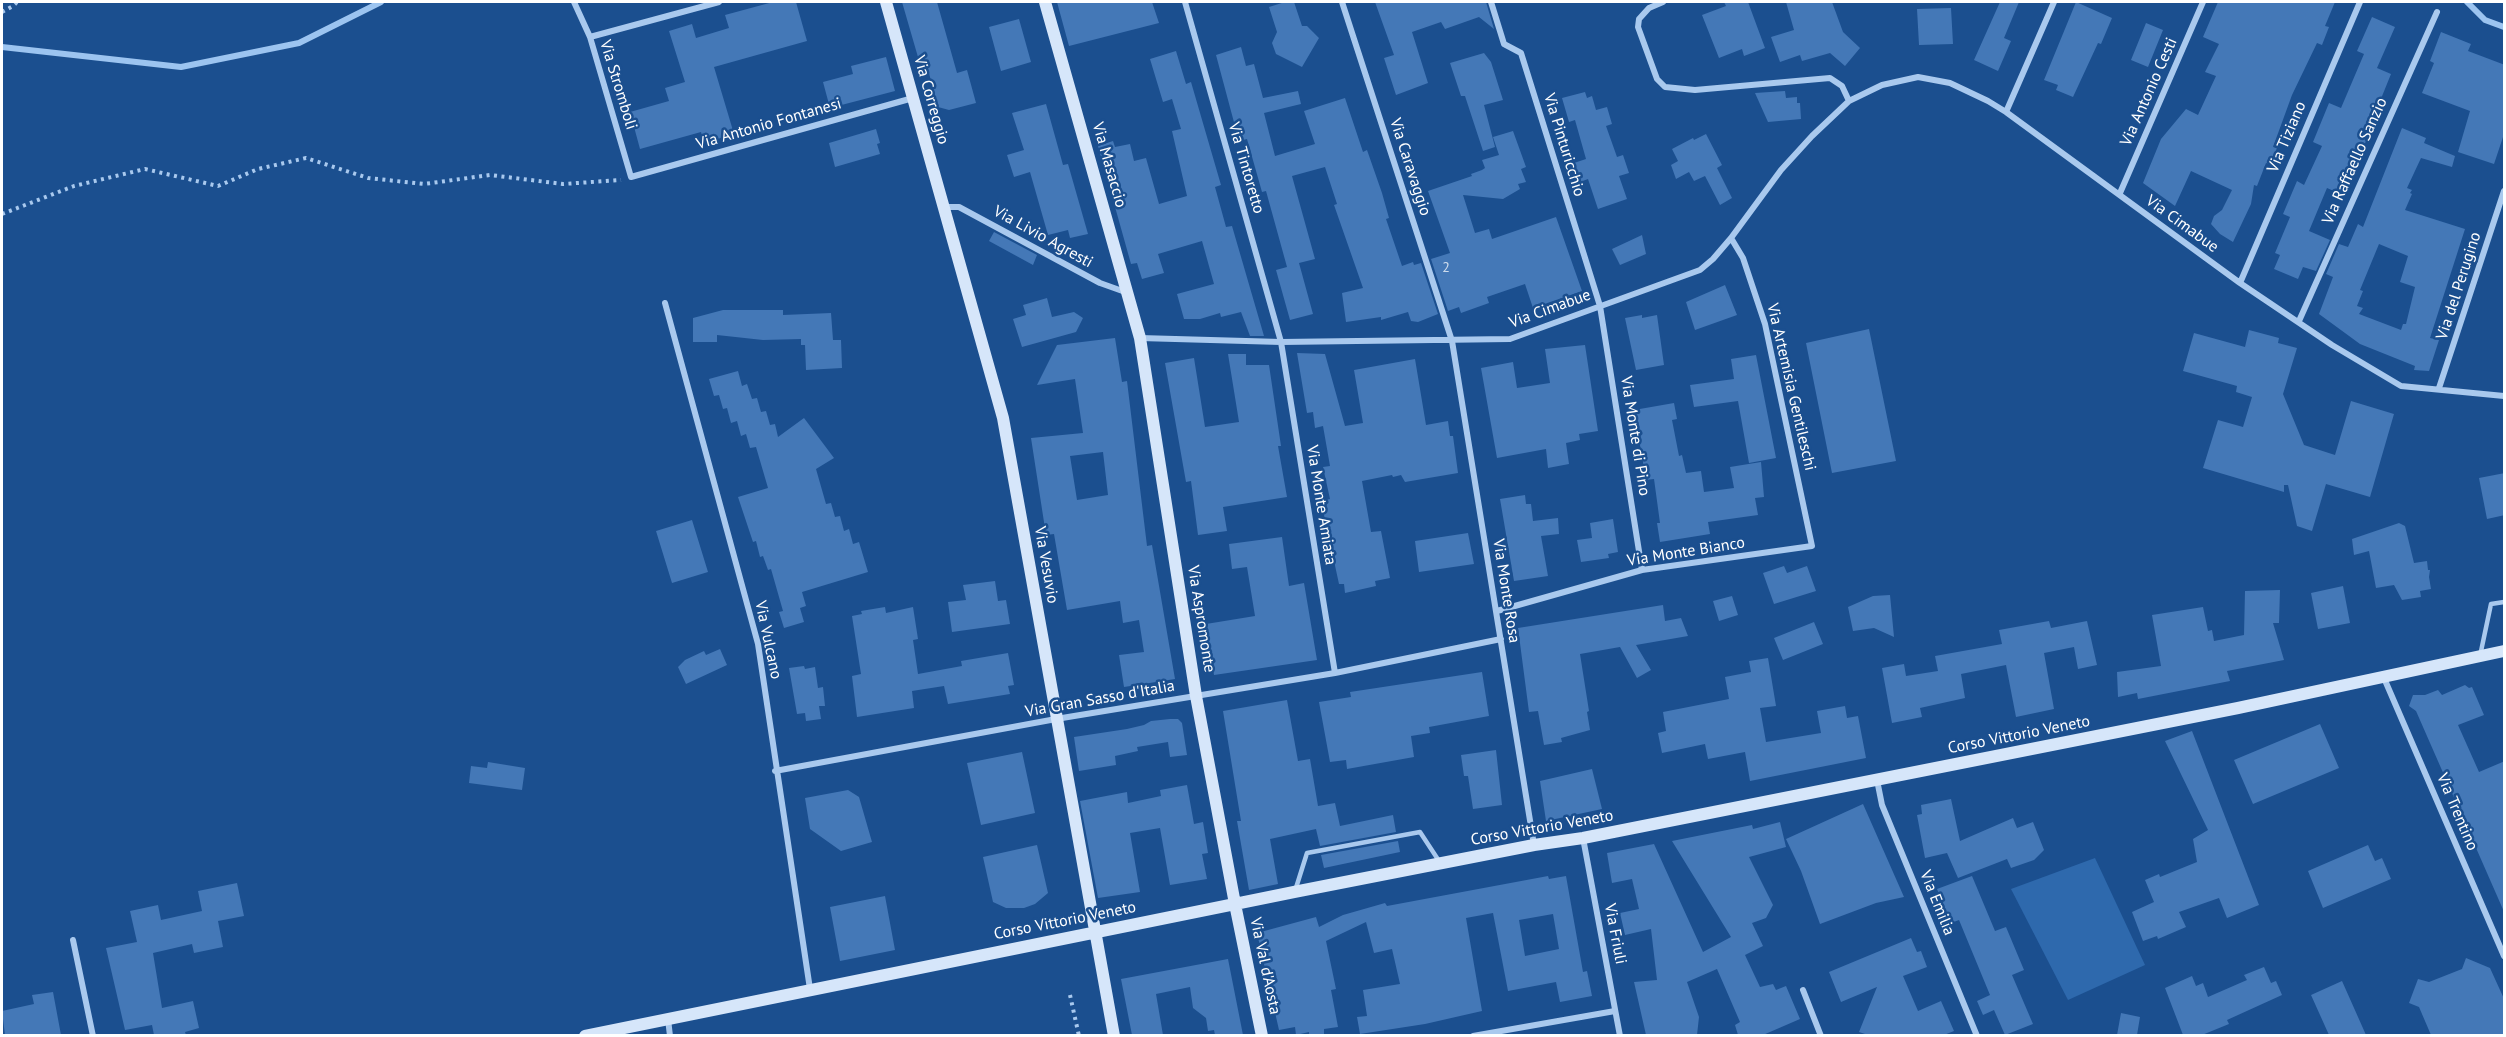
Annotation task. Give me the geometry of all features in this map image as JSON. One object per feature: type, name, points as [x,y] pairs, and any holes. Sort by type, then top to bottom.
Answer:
[{"type":"street","name":"Via Stromboli","points":[[574,2],[590,37],[631,177]]},
{"type":"street","points":[[590,37],[719,2]]},
{"type":"street","name":"Via Correggio","points":[[886,2],[945,207]]},
{"type":"street","name":"Via Masaccio","points":[[1045,2],[1140,338]]},
{"type":"street","name":"Via Tintoretto","points":[[1185,2],[1281,342]]},
{"type":"street","name":"Via Caravaggio","points":[[1342,2],[1452,341]]},
{"type":"street","name":"Via Pinturicchio","points":[[1491,2],[1504,44],[1521,53],[1600,306]]},
{"type":"street","points":[[1663,2],[1649,8],[1639,19],[1638,27],[1657,79],[1665,87],[1705,89],[1830,78],[1842,86],[1849,101]]},
{"type":"street","points":[[2006,112],[2054,2]]},
{"type":"street","name":"Via Antonio Cesti","points":[[2120,193],[2203,2]]},
{"type":"street","name":"Via Tiziano","points":[[2240,283],[2360,2]]},
{"type":"street","name":"Via Raffaello Sanzio","points":[[2299,321],[2437,12]]},
{"type":"street","name":"Via Cimabue","points":[[1140,338],[1281,342],[1510,339],[1700,270],[1731,238],[1781,170],[1849,101],[1882,85],[1918,77],[1950,83],[2006,112],[2120,193],[2240,283],[2332,345],[2401,386],[2505,396]]},
{"type":"street","name":"Via Antonio Fontanesi","points":[[631,177],[913,98]]},
{"type":"street","name":"Via del Perugino","points":[[2439,388],[2505,191]]},
{"type":"street","name":"Via Livio Agresti","points":[[945,207],[959,207],[1100,283],[1128,293]]},
{"type":"street","name":"Via Vesuvio","points":[[945,207],[1003,418],[1113,1035]]},
{"type":"street","name":"Via Artemisia Gentileschi","points":[[1731,238],[1743,258],[1766,324],[1812,546]]},
{"type":"street","name":"Via Vulcano","points":[[665,303],[758,644],[775,771],[810,989]]},
{"type":"street","name":"Via Monte di Pino","points":[[1600,306],[1642,570]]},
{"type":"street","name":"Via Aspromonte","points":[[1140,338],[1196,696],[1235,904]]},
{"type":"street","name":"Via Monte Rosa","points":[[1452,341],[1534,845]]},
{"type":"street","name":"Via Monte Amiata","points":[[1281,342],[1335,673]]},
{"type":"street","name":"Via Monte Bianco","points":[[1497,611],[1642,570],[1812,546]]},
{"type":"street","name":"Via Gran Sasso d'Italia","points":[[775,771],[1056,719],[1335,673],[1501,639]]},
{"type":"street","name":"Corso Vittorio Veneto","points":[[585,1035],[1294,892],[1877,780],[2384,678],[2505,651]]},
{"type":"street","name":"Via Trentino","points":[[2384,678],[2505,956]]},
{"type":"street","name":"Via Emilia","points":[[1877,780],[1882,805],[1977,1035]]},
{"type":"street","name":"Via Friuli","points":[[1583,838],[1620,1035]]},
{"type":"street","name":"Via Val d'Aosta","points":[[1235,904],[1262,1035]]},
{"type":"street","points":[[72,940],[93,1035]]},
{"type":"street","points":[[1803,990],[1821,1035]]},
{"type":"street","points":[[1473,1035],[1615,1011]]},
{"type":"street","points":[[668,1018],[670,1035]]},
{"type":"lane","points":[[2480,657],[2491,604],[2505,602]]},
{"type":"lane","points":[[1294,892],[1307,853],[1420,832],[1440,864]]},
{"type":"path","points":[[2,12],[17,2]]},
{"type":"path","points":[[2,214],[74,186],[145,169],[218,186],[258,169],[306,158],[368,178],[424,184],[490,175],[563,184],[614,182],[631,177]]},
{"type":"path","points":[[1070,995],[1079,1035]]},
{"type":"shaded area","points":[[2095,858],[2145,965],[2068,1000],[2011,889]]},
{"type":"building","points":[[773,2],[796,2],[807,41],[714,67],[734,134],[704,143],[701,132],[640,149],[630,112],[669,101],[665,88],[685,82],[669,31],[692,24],[696,38],[729,28],[725,15]]},
{"type":"building","points":[[902,2],[937,2],[957,73],[967,70],[976,103],[949,110],[938,107],[926,62],[920,64]]},
{"type":"building","points":[[1057,2],[1152,2],[1159,23],[1069,46]]},
{"type":"building","points":[[1294,2],[1302,26],[1307,26],[1319,38],[1302,67],[1276,54],[1272,43],[1277,32],[1269,7]]},
{"type":"building","points":[[1375,2],[1486,2],[1494,29],[1479,17],[1445,29],[1441,22],[1412,32],[1428,83],[1396,95],[1384,58],[1394,55]]},
{"type":"building","points":[[1724,2],[1748,2],[1765,48],[1744,56],[1742,49],[1719,58],[1702,15],[1726,6]]},
{"type":"building","points":[[1786,2],[1832,2],[1843,32],[1860,48],[1845,66],[1830,53],[1802,61],[1800,55],[1780,62],[1771,37],[1794,30]]},
{"type":"building","points":[[2000,2],[2019,2],[2004,38],[2011,41],[1998,71],[1974,60]]},
{"type":"building","points":[[2076,2],[2112,18],[2073,97],[2056,90],[2058,85],[2044,80]]},
{"type":"building","points":[[2218,2],[2335,2],[2325,26],[2329,27],[2322,45],[2317,43],[2292,95],[2273,147],[2277,148],[2270,164],[2266,163],[2257,186],[2254,185],[2251,204],[2233,242],[2220,234],[2211,224],[2214,216],[2222,210],[2232,190],[2191,171],[2175,206],[2143,183],[2161,139],[2186,109],[2198,115],[2216,76],[2205,72],[2219,44],[2203,37]]},
{"type":"building","points":[[1951,8],[1953,44],[1919,45],[1917,9]]},
{"type":"building","points":[[2372,17],[2395,27],[2377,68],[2391,74],[2372,121],[2374,122],[2343,195],[2327,188],[2309,231],[2330,240],[2316,271],[2303,267],[2298,279],[2274,269],[2280,255],[2275,253],[2290,217],[2283,214],[2297,181],[2304,185],[2322,146],[2313,142],[2329,103],[2341,108],[2364,54],[2357,51]]},
{"type":"building","points":[[1019,19],[1031,62],[1001,71],[989,27]]},
{"type":"building","points":[[2146,23],[2163,30],[2148,67],[2131,60]]},
{"type":"building","points":[[2441,32],[2471,44],[2468,51],[2505,65],[2505,131],[2494,164],[2458,152],[2470,111],[2422,93],[2434,63],[2430,61]]},
{"type":"building","points":[[1241,47],[1246,66],[1254,64],[1263,98],[1298,91],[1301,104],[1264,113],[1275,156],[1315,144],[1304,111],[1345,98],[1363,152],[1367,150],[1382,193],[1389,218],[1386,219],[1402,266],[1413,262],[1414,265],[1421,263],[1438,314],[1418,322],[1411,321],[1408,312],[1381,320],[1381,317],[1346,322],[1342,293],[1363,288],[1334,205],[1337,204],[1325,167],[1292,176],[1315,259],[1299,263],[1313,314],[1290,320],[1276,270],[1287,267],[1266,191],[1262,192],[1247,139],[1239,141],[1216,55]]},
{"type":"building","points":[[1176,51],[1186,84],[1191,82],[1221,185],[1215,187],[1226,227],[1232,226],[1264,336],[1250,336],[1241,312],[1221,317],[1220,313],[1200,319],[1184,319],[1177,294],[1214,284],[1202,241],[1158,254],[1164,273],[1142,279],[1137,263],[1131,264],[1098,146],[1113,141],[1115,147],[1130,144],[1134,161],[1146,158],[1159,204],[1187,196],[1172,131],[1181,129],[1172,99],[1163,102],[1150,59]]},
{"type":"building","points":[[1484,53],[1491,62],[1503,100],[1484,105],[1495,147],[1483,151],[1465,96],[1461,96],[1450,63]]},
{"type":"building","points":[[886,57],[895,91],[830,108],[823,82],[853,74],[851,66]]},
{"type":"building","points":[[1785,91],[1786,98],[1797,97],[1797,103],[1800,103],[1801,119],[1768,122],[1755,93]]},
{"type":"building","points":[[1585,92],[1587,98],[1592,96],[1596,110],[1607,107],[1612,124],[1606,126],[1617,157],[1623,155],[1629,173],[1619,176],[1627,199],[1598,209],[1588,179],[1580,182],[1574,163],[1586,159],[1575,120],[1569,122],[1562,98]]},
{"type":"building","points":[[1046,104],[1063,165],[1068,164],[1088,234],[1070,238],[1068,230],[1048,235],[1030,172],[1014,177],[1007,155],[1024,150],[1012,113]]},
{"type":"building","points":[[2402,128],[2426,138],[2424,143],[2455,156],[2452,167],[2421,158],[2407,188],[2412,190],[2410,193],[2412,194],[2405,210],[2465,229],[2430,338],[2439,340],[2429,371],[2414,370],[2415,366],[2360,344],[2319,314],[2333,277],[2326,274],[2339,244],[2348,247],[2358,224],[2363,227]],"holes":[[[2379,244],[2408,256],[2400,282],[2415,287],[2406,324],[2403,324],[2401,330],[2359,314],[2363,308],[2357,306],[2363,291],[2360,290]]]},
{"type":"building","points":[[876,129],[880,154],[835,167],[829,143]]},
{"type":"building","points":[[1513,131],[1526,167],[1521,169],[1526,182],[1518,184],[1520,189],[1503,199],[1463,195],[1475,233],[1489,229],[1492,239],[1556,217],[1582,291],[1533,308],[1525,284],[1487,297],[1489,303],[1461,313],[1459,307],[1448,311],[1431,259],[1450,253],[1428,191],[1472,176],[1471,174],[1485,168],[1482,160],[1499,155],[1493,137]]},
{"type":"building","points":[[1706,134],[1722,165],[1717,168],[1732,198],[1720,205],[1705,176],[1694,181],[1689,172],[1676,179],[1671,165],[1678,161],[1672,149]]},
{"type":"building","points":[[994,232],[1037,255],[1033,265],[989,241]]},
{"type":"building","points":[[1642,235],[1646,254],[1620,265],[1612,249]]},
{"type":"building","points":[[1725,285],[1737,315],[1695,330],[1686,302]]},
{"type":"building","points":[[1047,298],[1052,317],[1074,312],[1083,318],[1076,332],[1022,347],[1013,319],[1026,315],[1023,305]]},
{"type":"building","points":[[723,310],[783,310],[783,315],[831,313],[833,340],[841,340],[842,368],[806,370],[805,345],[801,345],[801,339],[763,340],[717,335],[717,342],[693,342],[693,318]]},
{"type":"building","points":[[1642,315],[1642,318],[1657,315],[1664,365],[1636,370],[1625,318]]},
{"type":"building","points":[[1869,329],[1896,461],[1832,473],[1806,343]]},
{"type":"building","points":[[2249,330],[2279,338],[2278,343],[2297,348],[2283,394],[2304,445],[2335,455],[2351,401],[2394,414],[2370,497],[2326,484],[2312,531],[2297,526],[2288,485],[2284,485],[2284,492],[2203,468],[2218,420],[2243,427],[2252,397],[2236,392],[2237,386],[2183,371],[2194,333],[2245,347]]},
{"type":"building","points":[[1115,338],[1122,382],[1127,381],[1147,546],[1152,545],[1175,679],[1124,687],[1119,655],[1144,652],[1139,620],[1123,623],[1120,601],[1067,610],[1054,534],[1046,535],[1031,438],[1083,433],[1075,379],[1037,385],[1057,345]],"holes":[[[1103,452],[1108,495],[1077,500],[1070,456]]]},
{"type":"building","points":[[1585,345],[1598,431],[1579,434],[1580,440],[1566,443],[1569,464],[1548,468],[1546,449],[1497,458],[1481,368],[1513,362],[1517,388],[1550,383],[1545,349]]},
{"type":"building","points":[[1297,353],[1325,354],[1345,426],[1363,423],[1354,370],[1415,359],[1426,425],[1448,421],[1450,436],[1453,436],[1458,473],[1405,482],[1401,475],[1362,481],[1371,532],[1381,531],[1390,578],[1375,581],[1376,586],[1345,593],[1344,584],[1339,584],[1321,501],[1330,499],[1323,467],[1330,466],[1323,426],[1315,428],[1313,412],[1307,413]]},
{"type":"building","points":[[1228,354],[1246,354],[1246,365],[1269,365],[1281,446],[1278,446],[1287,497],[1223,507],[1227,531],[1198,535],[1191,481],[1186,482],[1165,363],[1194,358],[1205,427],[1239,422]]},
{"type":"building","points":[[1756,355],[1776,458],[1749,463],[1738,401],[1694,407],[1690,385],[1734,379],[1731,359]]},
{"type":"building","points":[[738,371],[742,386],[747,384],[752,399],[757,398],[761,412],[766,411],[770,425],[775,424],[778,437],[804,418],[834,458],[816,469],[826,504],[831,503],[835,517],[840,516],[844,531],[849,529],[853,544],[859,542],[868,572],[802,592],[806,606],[800,608],[804,622],[784,628],[779,612],[783,611],[771,569],[768,570],[763,556],[760,557],[756,541],[753,542],[738,497],[768,488],[756,447],[750,448],[746,434],[741,436],[737,421],[731,423],[727,408],[723,409],[719,395],[714,396],[709,379]]},
{"type":"building","points":[[1674,403],[1677,419],[1672,420],[1679,456],[1682,455],[1686,473],[1701,471],[1704,492],[1734,488],[1730,467],[1761,462],[1764,497],[1755,498],[1758,515],[1708,522],[1710,534],[1660,542],[1657,523],[1660,523],[1654,479],[1646,480],[1634,410]]},
{"type":"building","points":[[2505,473],[2505,515],[2487,519],[2479,478]]},
{"type":"building","points":[[1525,495],[1526,504],[1531,504],[1533,521],[1558,518],[1559,534],[1541,536],[1548,576],[1514,581],[1500,499]]},
{"type":"building","points":[[1613,519],[1618,552],[1608,554],[1609,558],[1581,562],[1577,540],[1592,538],[1590,523]]},
{"type":"building","points":[[692,520],[708,572],[672,583],[656,531]]},
{"type":"building","points":[[2399,523],[2405,526],[2414,563],[2427,561],[2428,570],[2430,570],[2431,589],[2420,591],[2421,597],[2402,600],[2394,585],[2376,588],[2369,551],[2354,555],[2352,539]]},
{"type":"building","points":[[1468,533],[1474,564],[1419,572],[1415,541]]},
{"type":"building","points":[[1282,537],[1289,586],[1304,583],[1317,660],[1214,675],[1206,624],[1255,616],[1247,567],[1232,569],[1229,544]]},
{"type":"building","points":[[1784,566],[1787,573],[1807,566],[1816,591],[1774,604],[1763,573]]},
{"type":"building","points":[[995,581],[998,601],[1006,600],[1010,624],[952,632],[948,602],[966,600],[963,585]]},
{"type":"building","points":[[2343,586],[2350,623],[2318,629],[2311,593]]},
{"type":"building","points":[[2280,590],[2279,623],[2273,623],[2284,660],[2227,671],[2230,681],[2138,699],[2137,693],[2118,697],[2117,672],[2161,666],[2152,615],[2203,607],[2208,631],[2212,630],[2214,641],[2244,635],[2245,591]]},
{"type":"building","points":[[1890,595],[1894,637],[1874,628],[1853,631],[1848,607],[1873,596]]},
{"type":"building","points":[[1732,596],[1738,615],[1719,621],[1713,601]]},
{"type":"building","points":[[1663,605],[1665,621],[1681,618],[1688,636],[1636,645],[1651,670],[1637,678],[1620,647],[1580,654],[1590,730],[1561,738],[1562,742],[1544,745],[1538,711],[1529,712],[1518,628]]},
{"type":"building","points":[[885,607],[886,613],[913,607],[918,639],[913,640],[918,674],[962,666],[961,661],[1008,653],[1014,685],[1008,686],[1010,694],[948,704],[944,686],[912,691],[914,708],[857,717],[852,676],[861,674],[852,616],[862,614],[861,611]]},
{"type":"building","points":[[2049,621],[2051,628],[2087,621],[2097,665],[2078,669],[2074,647],[2044,653],[2054,709],[2016,717],[2006,665],[1961,674],[1965,698],[1920,708],[1922,717],[1892,723],[1882,668],[1904,664],[1906,676],[1938,671],[1935,656],[2002,644],[1999,630]]},
{"type":"building","points":[[1814,622],[1823,644],[1783,660],[1774,638]]},
{"type":"building","points":[[720,649],[727,665],[686,684],[678,667],[685,660],[704,651],[706,655]]},
{"type":"building","points":[[1768,658],[1776,706],[1760,708],[1766,742],[1821,733],[1817,711],[1845,706],[1847,718],[1858,716],[1866,758],[1750,781],[1745,752],[1708,759],[1705,744],[1662,753],[1658,733],[1666,731],[1663,712],[1729,699],[1725,677],[1751,672],[1749,661]]},
{"type":"building","points":[[804,666],[805,669],[815,667],[818,688],[823,687],[825,706],[819,706],[821,719],[806,721],[805,713],[797,714],[789,668]]},
{"type":"building","points":[[1482,672],[1489,716],[1429,727],[1430,733],[1411,736],[1414,757],[1347,769],[1346,760],[1330,762],[1319,702],[1351,697],[1350,692]]},
{"type":"building","points":[[2465,685],[2472,687],[2484,715],[2458,725],[2479,772],[2505,761],[2505,914],[2416,711],[2409,706],[2413,695],[2425,695],[2438,690],[2442,695]]},
{"type":"building","points":[[1287,700],[1298,761],[1310,759],[1318,806],[1335,803],[1340,826],[1393,815],[1396,832],[1320,846],[1316,829],[1270,839],[1278,884],[1249,890],[1237,821],[1241,821],[1223,711]]},
{"type":"building","points":[[1178,719],[1182,723],[1187,755],[1170,757],[1168,742],[1137,747],[1138,751],[1115,756],[1116,765],[1079,771],[1074,737],[1127,729],[1151,721]]},
{"type":"building","points":[[2320,724],[2339,768],[2253,804],[2234,760]]},
{"type":"building","points":[[2192,731],[2259,905],[2227,918],[2219,898],[2179,912],[2186,927],[2158,939],[2157,936],[2143,941],[2132,912],[2154,902],[2145,880],[2159,874],[2160,877],[2197,862],[2193,839],[2208,830],[2165,741]]},
{"type":"building","points":[[1496,750],[1502,805],[1473,809],[1468,776],[1464,776],[1461,755]]},
{"type":"building","points":[[1022,752],[1035,813],[981,825],[967,763]]},
{"type":"building","points":[[488,762],[525,768],[522,790],[469,783],[471,766],[487,768]]},
{"type":"building","points":[[1592,769],[1602,809],[1546,821],[1540,781]]},
{"type":"building","points":[[1187,785],[1194,824],[1203,822],[1208,853],[1202,854],[1207,879],[1170,885],[1160,828],[1130,833],[1140,892],[1098,898],[1080,801],[1127,792],[1128,803],[1161,796],[1160,790]]},
{"type":"building","points":[[848,790],[859,797],[872,842],[841,851],[810,829],[805,798]]},
{"type":"building","points":[[1951,799],[1960,841],[2013,818],[2017,828],[2033,822],[2044,850],[2034,860],[2011,868],[2007,859],[1958,878],[1947,853],[1925,858],[1917,815],[1922,814],[1921,805]]},
{"type":"building","points":[[1863,804],[1904,897],[1876,903],[1820,924],[1801,871],[1786,839]]},
{"type":"building","points":[[1780,822],[1786,847],[1749,857],[1773,905],[1766,918],[1752,923],[1763,946],[1745,955],[1760,987],[1773,984],[1776,990],[1786,986],[1800,1019],[1763,1035],[1738,1035],[1735,1025],[1740,1022],[1717,969],[1687,982],[1699,1017],[1697,1035],[1646,1035],[1634,982],[1657,980],[1651,929],[1625,935],[1620,913],[1639,909],[1632,879],[1612,883],[1607,853],[1654,844],[1703,952],[1731,937],[1672,841],[1752,825],[1753,829]]},
{"type":"building","points":[[1398,841],[1400,852],[1324,868],[1321,855]]},
{"type":"building","points":[[1037,845],[1048,893],[1035,904],[1024,908],[1006,908],[993,902],[983,857]]},
{"type":"building","points":[[2368,845],[2375,861],[2382,858],[2391,879],[2323,908],[2308,871]]},
{"type":"building","points":[[1548,876],[1549,879],[1566,876],[1583,972],[1587,971],[1592,996],[1560,1002],[1556,982],[1508,991],[1493,913],[1466,918],[1482,1011],[1425,1024],[1360,1034],[1357,1017],[1367,1016],[1363,990],[1400,984],[1392,949],[1374,953],[1366,922],[1326,941],[1336,989],[1331,990],[1338,1027],[1324,1029],[1324,1035],[1309,1035],[1309,1032],[1296,1035],[1295,1027],[1279,1030],[1257,933],[1316,917],[1319,927],[1343,915],[1385,903],[1387,906]],"holes":[[[1553,914],[1559,949],[1525,956],[1519,920]]]},
{"type":"building","points":[[1972,876],[1995,931],[2006,927],[2024,970],[2012,975],[2033,1024],[2005,1035],[1994,1010],[1983,1015],[1977,1001],[1990,995],[1959,920],[1951,923],[1937,889]]},
{"type":"building","points":[[237,883],[244,916],[218,921],[223,947],[194,953],[192,944],[153,953],[162,1008],[193,1001],[199,1028],[185,1032],[186,1035],[154,1035],[152,1025],[125,1030],[106,948],[137,942],[130,911],[158,905],[161,920],[202,911],[198,891]]},
{"type":"building","points":[[885,896],[895,950],[840,961],[830,907]]},
{"type":"building","points":[[1911,938],[1917,952],[1921,951],[1927,967],[1903,976],[1918,1011],[1941,1001],[1954,1031],[1944,1035],[1868,1035],[1859,1032],[1877,987],[1841,1002],[1829,972]]},
{"type":"building","points":[[2466,958],[2490,968],[2505,1001],[2505,1035],[2431,1035],[2419,1007],[2409,1003],[2418,979],[2429,982],[2462,969]]},
{"type":"building","points":[[1228,959],[1243,1035],[1215,1035],[1214,1030],[1208,1031],[1206,1018],[1193,1008],[1190,987],[1156,994],[1163,1035],[1132,1035],[1121,979]]},
{"type":"building","points":[[2264,967],[2271,983],[2276,981],[2282,995],[2227,1020],[2229,1024],[2202,1035],[2183,1035],[2165,988],[2192,976],[2196,986],[2203,983],[2208,997],[2247,980],[2244,975]]},
{"type":"building","points":[[2342,981],[2366,1035],[2329,1035],[2311,995]]},
{"type":"building","points":[[53,992],[61,1035],[5,1035],[2,1011],[34,1004],[32,995]]},
{"type":"building","points":[[2121,1013],[2140,1017],[2137,1035],[2117,1035]]},
{"type":"waterway","points":[[2,47],[181,67],[299,43],[381,2]]},
{"type":"waterway","points":[[2467,2],[2485,20],[2504,27]]}]
